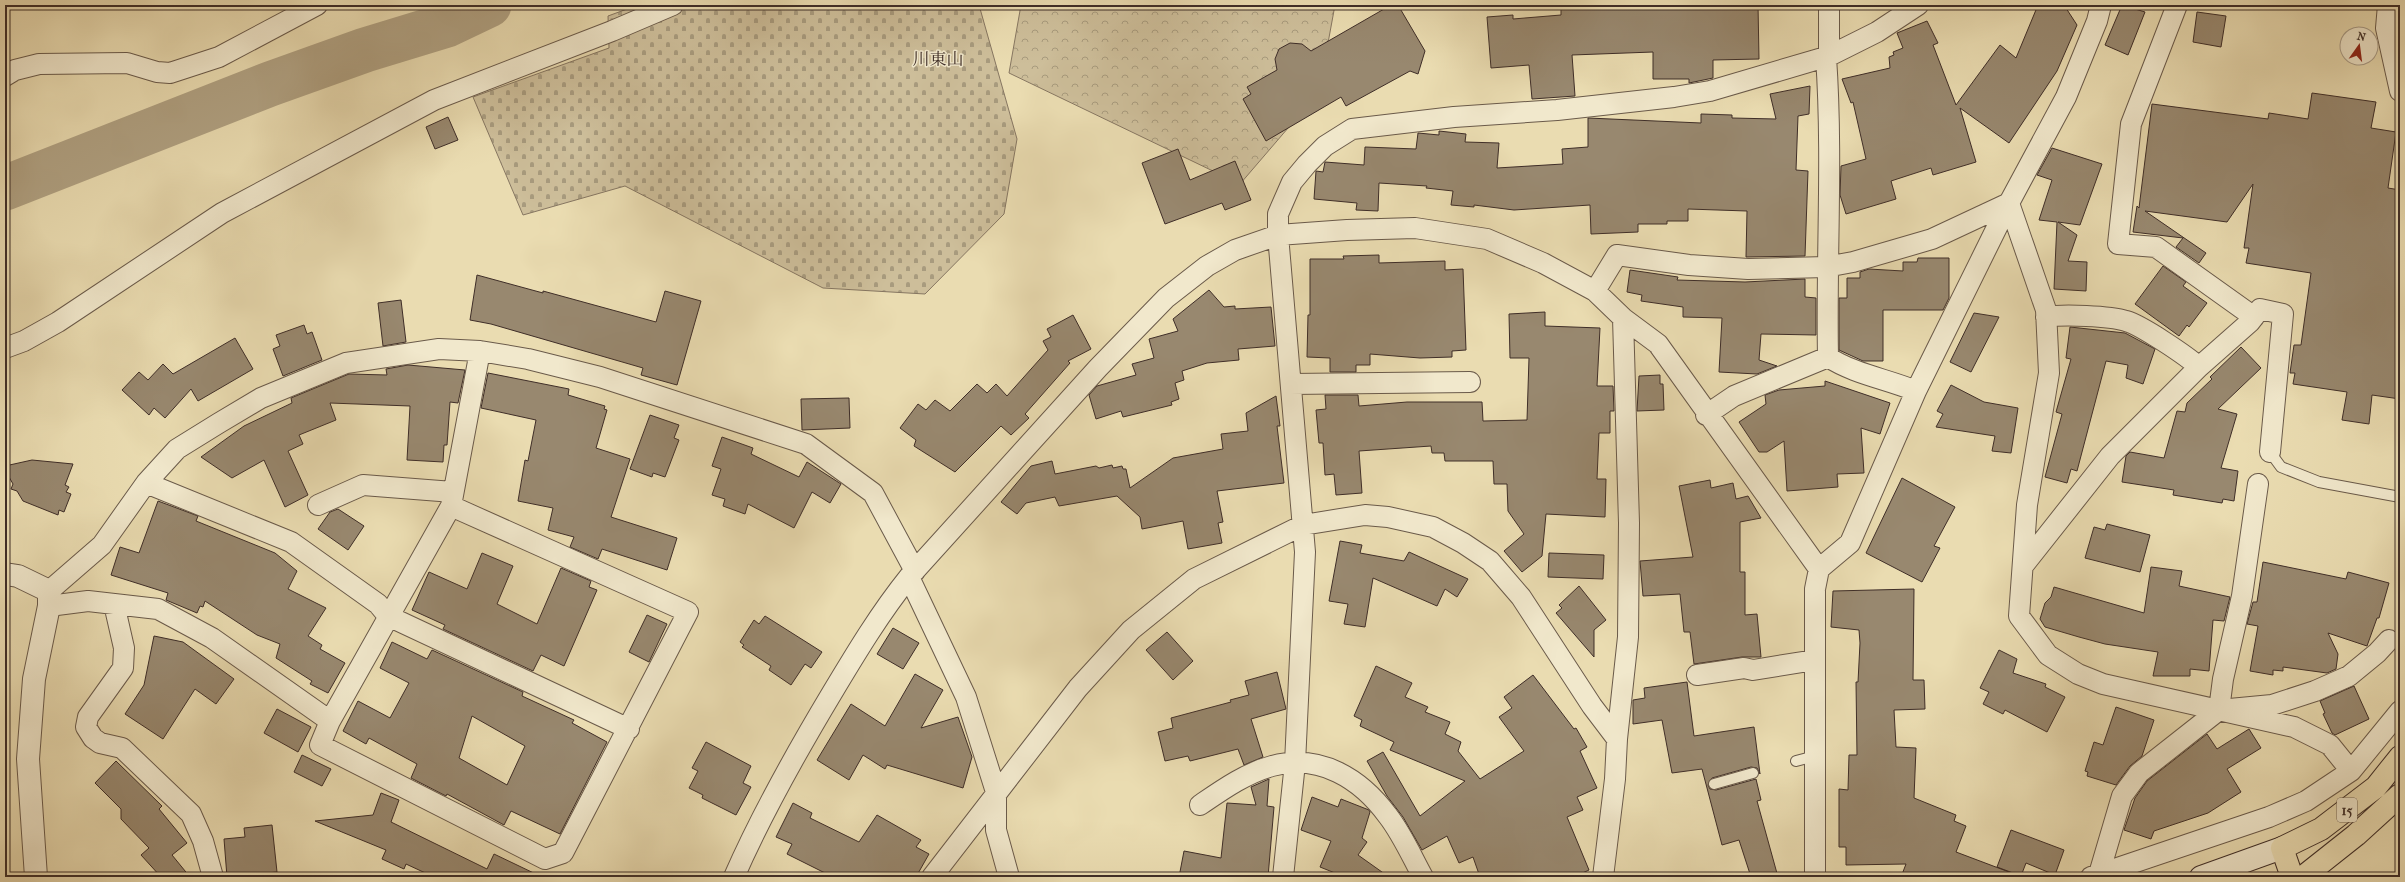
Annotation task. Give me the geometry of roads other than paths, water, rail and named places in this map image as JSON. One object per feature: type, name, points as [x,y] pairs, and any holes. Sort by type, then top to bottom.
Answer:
[{"type":"main road","name":"15","points":[[2282,848],[2321,829],[2376,787],[2400,757]]},
{"type":"main road","name":"15","points":[[2303,877],[2356,835],[2400,795]]},
{"type":"main road","points":[[2282,848],[2292,877]]},
{"type":"street","points":[[5,76],[15,70],[39,64],[127,63],[157,72],[170,73],[219,56],[317,5]]},
{"type":"street","points":[[5,348],[24,341],[58,322],[222,214],[413,110],[434,100],[612,31],[625,24],[672,5]]},
{"type":"street","points":[[1828,356],[1826,267],[1829,5]]},
{"type":"street","points":[[1283,877],[1295,763],[1302,630],[1304,525],[1278,235],[1278,214],[1292,182],[1325,146],[1352,129],[1454,117],[1557,110],[1674,97],[1710,91],[1828,56],[1877,32],[1918,5]]},
{"type":"street","points":[[1815,877],[1815,589],[1819,569],[1850,543],[1916,391],[2009,203],[2066,97],[2097,21],[2101,5]]},
{"type":"street","points":[[2177,5],[2131,124],[2118,244],[2156,248],[2254,317]]},
{"type":"street","points":[[2388,5],[2386,28],[2400,91]]},
{"type":"street","points":[[1595,291],[1617,255],[1690,265],[1741,269],[1826,267],[1853,262],[1932,239],[2009,203]]},
{"type":"street","points":[[2009,203],[2046,310],[2049,374],[2027,505],[2019,616],[2048,655],[2078,674],[2102,684],[2294,727],[2315,736],[2330,745],[2351,771]]},
{"type":"street","points":[[734,877],[756,825],[803,741],[855,655],[896,594],[912,574],[1093,373],[1166,298],[1206,266],[1235,250],[1278,235],[1347,230],[1415,228],[1487,239],[1543,263],[1595,291],[1623,318],[1658,344],[1706,415],[1819,569]]},
{"type":"street","points":[[2023,566],[2110,456],[2199,367],[2254,317],[2260,309],[2283,314],[2270,452]]},
{"type":"street","points":[[2046,317],[2059,315],[2127,321],[2187,356],[2199,367]]},
{"type":"street","points":[[1603,877],[1615,779],[1617,739],[1628,637],[1629,523],[1623,318]]},
{"type":"street","points":[[36,877],[28,759],[34,679],[49,598],[102,545],[146,483],[177,449],[261,398],[339,366],[439,349],[480,350],[528,359],[600,377],[806,444],[873,493],[912,574],[966,696],[996,792],[996,830],[1009,877]]},
{"type":"street","points":[[318,506],[347,491],[363,485],[452,499],[688,612],[629,729],[562,853],[545,859],[320,745],[330,721],[452,499],[480,350]]},
{"type":"street","points":[[1828,356],[1841,365],[1892,380],[1916,391]]},
{"type":"street","points":[[1706,415],[1734,396],[1828,356]]},
{"type":"street","points":[[1291,384],[1470,382]]},
{"type":"street","points":[[146,483],[291,542],[378,604],[388,616],[629,729]]},
{"type":"street","points":[[2219,710],[2223,678],[2242,596],[2258,484]]},
{"type":"street","points":[[932,877],[996,792],[1078,688],[1131,630],[1194,579],[1265,542],[1304,525],[1365,515],[1388,517],[1433,527],[1463,543],[1490,561],[1521,597],[1592,706],[1617,739]]},
{"type":"street","points":[[5,574],[18,576],[49,598],[158,609],[212,638],[330,721]]},
{"type":"street","points":[[114,604],[124,648],[123,668],[88,717],[86,727],[93,738],[100,743],[122,748],[192,814],[203,841],[213,877]]},
{"type":"street","points":[[2095,876],[2122,796],[2139,773],[2219,710],[2272,705],[2315,691],[2349,676],[2377,653],[2389,640]]},
{"type":"street","points":[[1697,675],[1744,668],[1753,670],[1815,660]]},
{"type":"street","points":[[2095,876],[2136,864],[2269,817],[2306,801],[2351,771],[2400,711]]},
{"type":"street","points":[[1200,805],[1245,776],[1273,766],[1295,763],[1316,764],[1339,772],[1360,784],[1389,816],[1423,877]]},
{"type":"street","points":[[2201,877],[2282,848]]},
{"type":"lane","points":[[2270,452],[2281,467],[2319,482],[2400,497]]},
{"type":"lane","points":[[1796,761],[1815,756]]},
{"type":"lane","points":[[1714,784],[1753,773]]},
{"type":"waterway","points":[[5,188],[270,84],[365,50],[447,25],[489,5]]},
{"type":"district","name":"川東山","points":[[938,59]]}]
